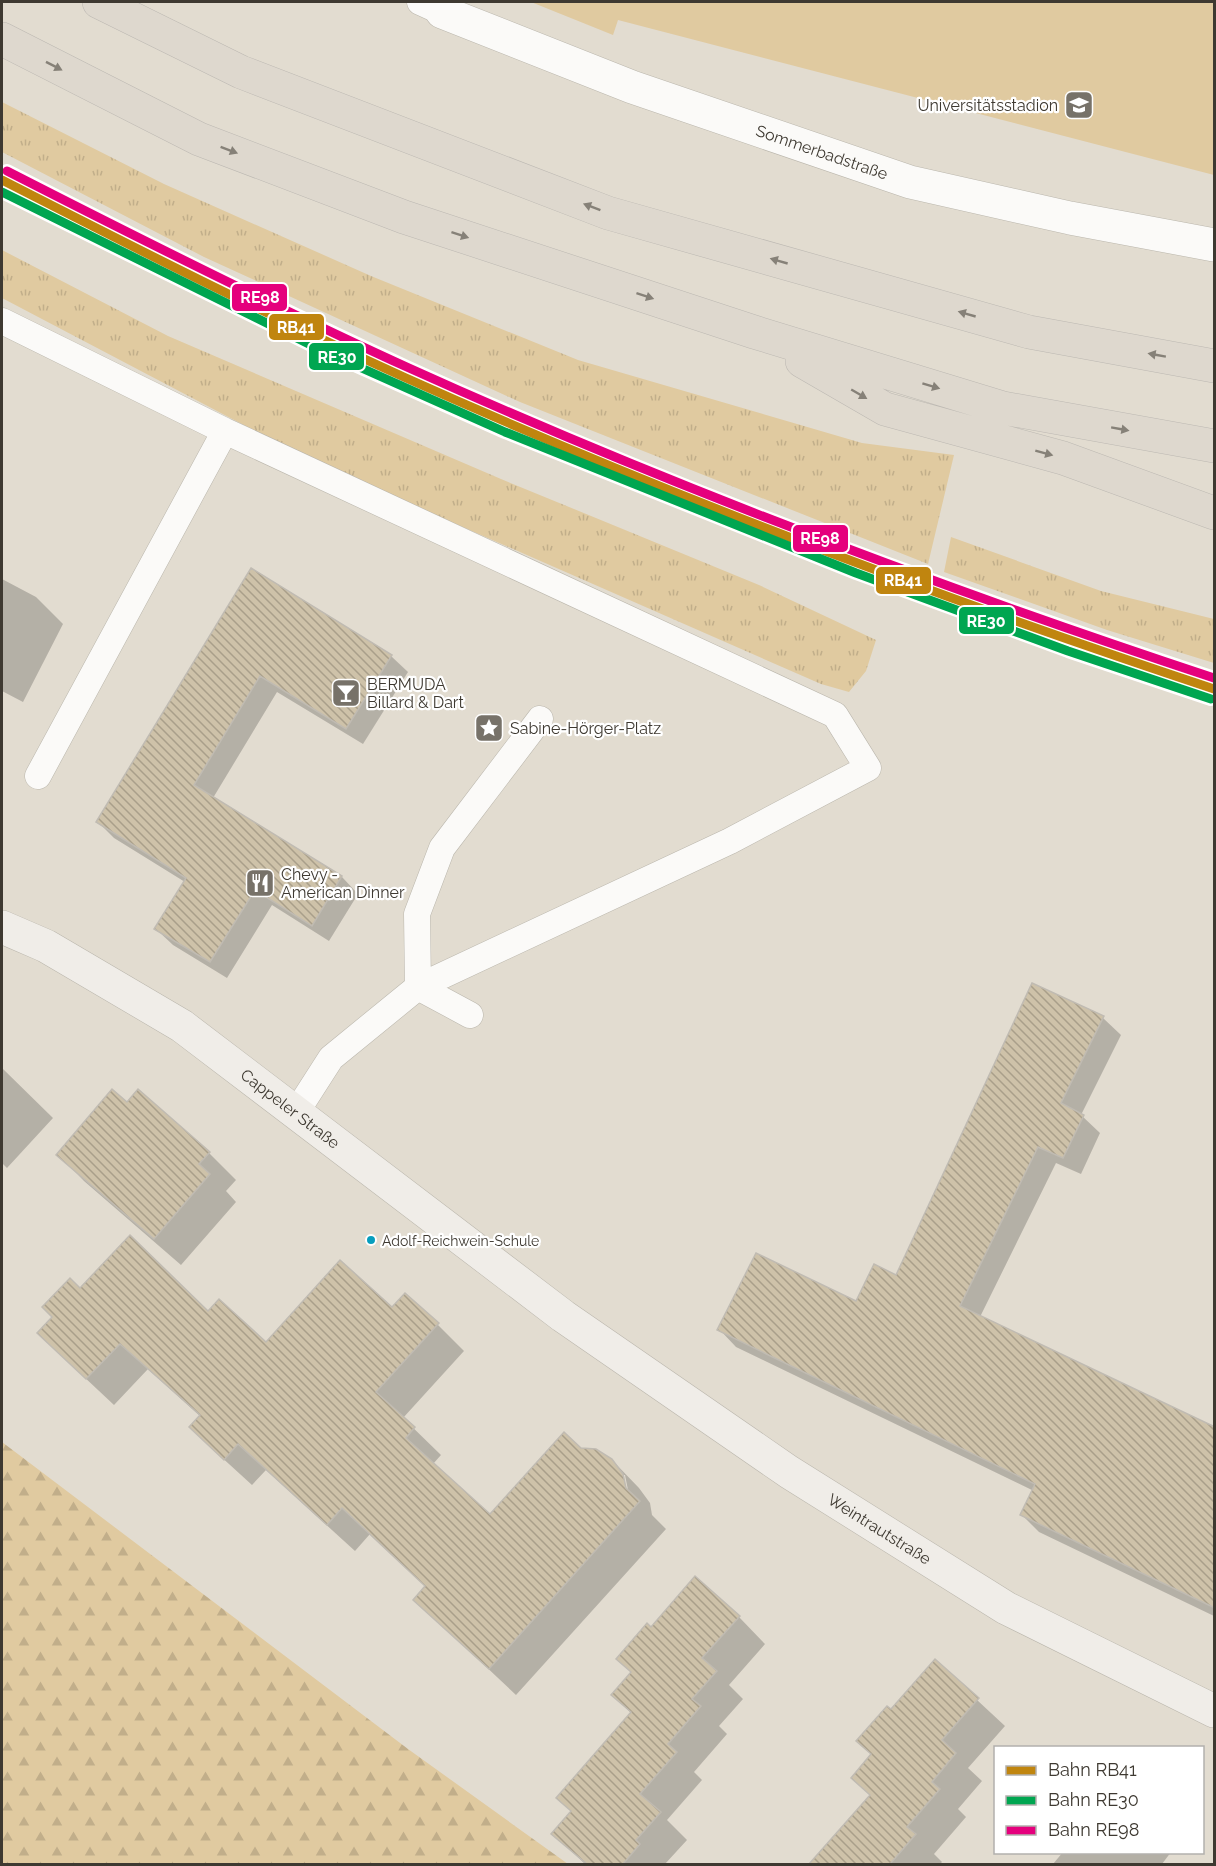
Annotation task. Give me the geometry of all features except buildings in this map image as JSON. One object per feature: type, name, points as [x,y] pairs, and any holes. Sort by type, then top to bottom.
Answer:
[{"type":"highway","points":[[99,2],[241,72],[608,213],[1029,332],[1215,366]]},
{"type":"highway","points":[[2,39],[210,143],[404,217],[754,332],[1003,408],[1215,446]]},
{"type":"highway","points":[[754,332],[885,409],[1063,458],[1215,513]]},
{"type":"main road","name":"Cappeler Straße","points":[[2,927],[46,946],[182,1026],[297,1111],[562,1316]]},
{"type":"main road","name":"Weintrautstraße","points":[[562,1316],[789,1472],[1006,1608],[1215,1711]]},
{"type":"street","name":"Sommerbadstraße","points":[[437,5],[632,87],[910,182],[1070,218],[1215,245]]},
{"type":"lane","points":[[2,321],[225,431],[835,715],[868,768],[730,841],[418,987],[331,1058],[297,1111]]},
{"type":"lane","points":[[38,776],[225,431]]},
{"type":"lane","points":[[418,987],[417,914],[442,848],[540,719]]},
{"type":"lane","points":[[418,987],[470,1015]]},
{"type":"green space","name":"Universitätsstadion","points":[[531,2],[1214,2],[1214,175],[618,20],[613,35]]},
{"type":"green space","points":[[2,102],[164,184],[371,276],[578,360],[862,443],[954,455],[928,564],[520,402],[204,257],[2,152]]},
{"type":"green space","points":[[2,250],[168,336],[501,479],[759,585],[876,640],[866,671],[849,692],[821,684],[312,461],[2,298]]},
{"type":"green space","points":[[951,537],[1101,591],[1214,619],[1214,663],[1107,630],[944,572]]},
{"type":"green space","points":[[2,1442],[408,1749],[568,1864],[2,1864]]},
{"type":"rail line","name":"RE98","points":[[7,171],[358,345],[507,412],[807,534],[1010,608],[1214,678]]},
{"type":"rail line","name":"RB41","points":[[2,180],[304,330],[406,378],[605,464],[907,582],[1214,689]]},
{"type":"rail line","name":"RE30","points":[[2,192],[319,349],[505,432],[856,573],[1068,651],[1211,699]]},
{"type":"place","name":"Universitätsstadion","points":[[1079,105]]},
{"type":"place","name":"BERMUDA Billard & Dart","points":[[346,693]]},
{"type":"place","name":"Sabine-Hörger-Platz","points":[[489,728]]},
{"type":"place","name":"Chevy - American Dinner","points":[[260,883]]},
{"type":"place","name":"Adolf-Reichwein-Schule","points":[[371,1240]]}]
